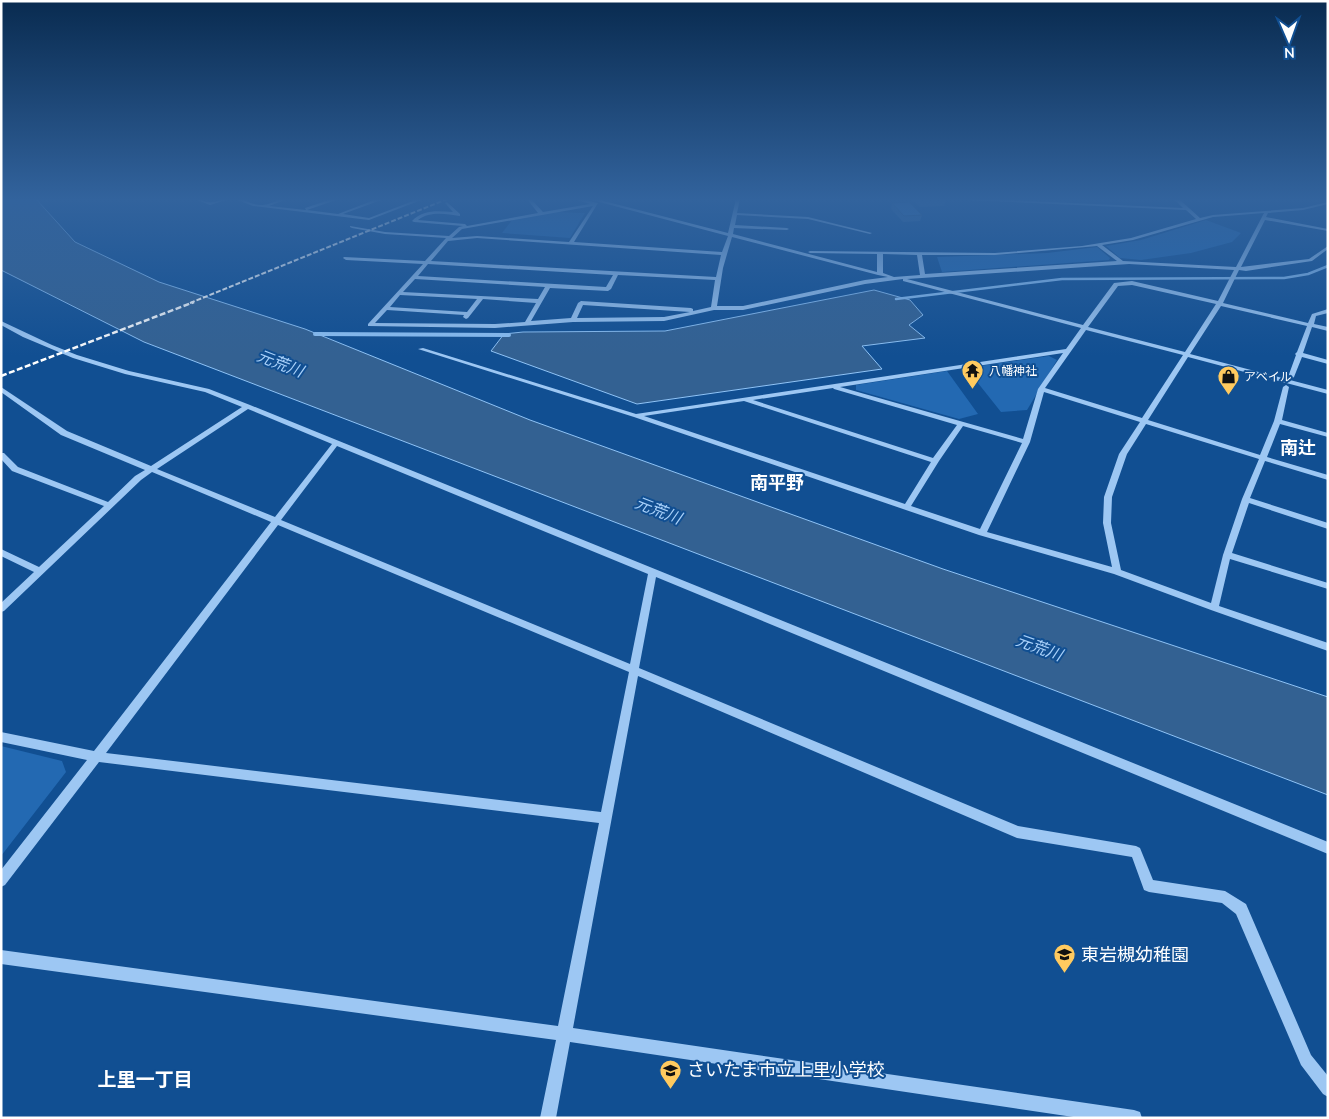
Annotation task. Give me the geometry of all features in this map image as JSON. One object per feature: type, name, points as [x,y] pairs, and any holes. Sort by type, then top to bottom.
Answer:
[{"type":"street","points":[[437,251],[370,325],[459,327],[573,320],[664,319],[714,308],[743,308],[865,282],[896,278],[1121,262],[1236,269],[1310,260],[1322,251]]},
{"type":"street","points":[[681,251],[724,254],[714,308]]},
{"type":"street","points":[[793,251],[1328,392]]},
{"type":"street","points":[[805,254],[810,252],[919,254],[1024,251]]},
{"type":"street","points":[[1106,251],[1121,262]]},
{"type":"street","points":[[1117,572],[1108,524],[1108,497],[1123,454],[1218,304],[1245,251]]},
{"type":"street","points":[[880,253],[880,274]]},
{"type":"street","points":[[919,254],[923,276]]},
{"type":"street","points":[[346,258],[718,279]]},
{"type":"street","points":[[414,277],[608,289],[616,273]]},
{"type":"street","points":[[982,533],[1026,442],[1041,389],[1116,284],[1132,283],[1328,329]]},
{"type":"street","points":[[527,324],[548,286]]},
{"type":"street","points":[[398,293],[539,301]]},
{"type":"street","points":[[459,327],[481,298]]},
{"type":"street","points":[[573,320],[580,303],[701,311]]},
{"type":"street","points":[[384,308],[468,314]]},
{"type":"street","points":[[1291,377],[1314,315],[1328,311]]},
{"type":"street","points":[[2,323],[64,353],[155,380],[206,390],[248,406],[1328,848]]},
{"type":"street","points":[[422,349],[636,416],[982,533],[1117,572],[1328,647]]},
{"type":"street","points":[[636,416],[1067,351]]},
{"type":"street","points":[[1298,354],[1328,362]]},
{"type":"street","points":[[833,387],[1026,442]]},
{"type":"street","points":[[1214,608],[1227,555],[1246,499],[1278,421],[1286,387]]},
{"type":"street","points":[[1,389],[64,433],[634,670],[1017,832],[1136,852],[1149,886],[1225,897],[1241,909],[1306,1060],[1328,1089]]},
{"type":"street","points":[[1041,389],[1328,478]]},
{"type":"street","points":[[744,399],[935,461]]},
{"type":"street","points":[[1,609],[138,478],[248,406]]},
{"type":"street","points":[[1278,421],[1328,435]]},
{"type":"street","points":[[907,507],[935,461],[962,423]]},
{"type":"street","points":[[1,881],[98,757],[336,443]]},
{"type":"street","points":[[1,455],[15,469],[110,506]]},
{"type":"street","points":[[1246,499],[1328,526]]},
{"type":"street","points":[[1,552],[40,571]]},
{"type":"street","points":[[1227,555],[1328,586]]},
{"type":"street","points":[[548,1118],[653,571]]},
{"type":"street","points":[[1,737],[98,757],[605,818]]},
{"type":"street","points":[[1,957],[565,1034],[1134,1118]]},
{"type":"shaded area","points":[[1102,251],[1110,258],[1109,260],[942,272],[937,257]]},
{"type":"shaded area","points":[[1112,251],[1198,251],[1141,260],[1120,258]]},
{"type":"shaded area","points":[[1049,356],[1057,360],[1027,410],[1001,412],[966,368]]},
{"type":"shaded area","points":[[947,371],[978,414],[959,419],[856,390],[856,385]]},
{"type":"shaded area","points":[[1,746],[62,761],[66,772],[1,856]]},
{"type":"water","name":"元荒川","points":[[1,251],[94,251],[159,282],[305,329],[530,420],[943,569],[1328,697],[1328,795],[144,342],[1,270]]},
{"type":"water","points":[[874,290],[910,300],[923,315],[909,325],[925,338],[862,346],[882,369],[637,404],[491,351],[504,334],[523,332],[665,331]]},
{"type":"waterway","points":[[896,299],[1062,279],[1284,278],[1308,274],[1328,266]]},
{"type":"waterway","points":[[315,334],[509,335]]},
{"type":"railway","points":[[190,303],[318,251]]},
{"type":"railway","points":[[1,376],[194,302]]},
{"type":"place","name":"八幡神社","points":[[973,390]]},
{"type":"place","name":"アベイル","points":[[1228,396]]},
{"type":"place","name":"東岩槻幼稚園","points":[[1065,974]]},
{"type":"place","name":"さいたま市立上里小学校","points":[[671,1089]]},
{"type":"district","name":"南辻","points":[[1298,448]]},
{"type":"district","name":"南平野","points":[[777,483]]},
{"type":"district","name":"上里一丁目","points":[[145,1080]]}]
